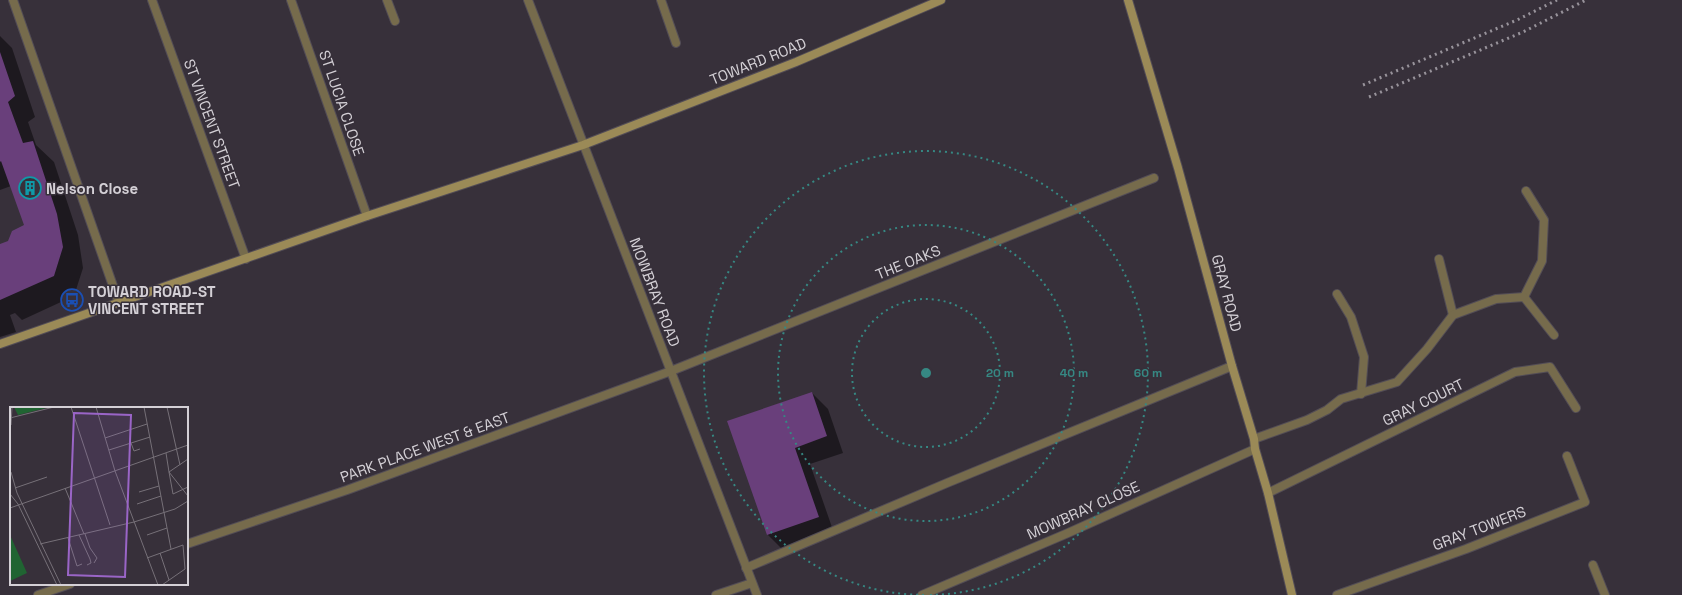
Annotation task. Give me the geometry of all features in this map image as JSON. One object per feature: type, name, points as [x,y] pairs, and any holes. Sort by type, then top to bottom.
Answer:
[{"type":"street","points":[[12,0],[119,303]]},
{"type":"street","name":"ST VINCENT STREET","points":[[152,0],[246,258]]},
{"type":"street","name":"ST LUCIA CLOSE","points":[[291,0],[367,216]]},
{"type":"street","points":[[387,0],[395,21]]},
{"type":"street","name":"MOWBRAY ROAD","points":[[528,0],[757,595]]},
{"type":"street","points":[[661,0],[676,42]]},
{"type":"street","name":"TOWARD ROAD","points":[[0,344],[367,216],[583,145],[796,62],[941,0]]},
{"type":"street","name":"GRAY ROAD","points":[[1128,0],[1178,168],[1232,366],[1254,439],[1255,449],[1268,493],[1292,595]]},
{"type":"street","name":"THE OAKS","points":[[671,371],[1154,178]]},
{"type":"street","points":[[1524,297],[1542,261],[1544,220],[1526,191]]},
{"type":"street","points":[[1438,259],[1453,315]]},
{"type":"street","points":[[1337,294],[1351,317],[1364,357],[1361,394]]},
{"type":"street","points":[[1254,439],[1307,420],[1327,410],[1341,400],[1397,382],[1427,349],[1453,315],[1496,299],[1524,297]]},
{"type":"street","points":[[1524,297],[1554,335]]},
{"type":"street","points":[[746,568],[940,486],[1232,366]]},
{"type":"street","name":"GRAY COURT","points":[[1268,493],[1515,372],[1550,367],[1576,408]]},
{"type":"street","name":"PARK PLACE WEST & EAST","points":[[188,544],[347,490],[671,371]]},
{"type":"street","name":"MOWBRAY CLOSE","points":[[922,595],[1068,533],[1255,449]]},
{"type":"street","name":"GRAY TOWERS","points":[[1337,595],[1466,549],[1585,502],[1567,456]]},
{"type":"street","points":[[1593,565],[1605,595]]},
{"type":"street","points":[[716,595],[752,583]]},
{"type":"street","points":[[38,595],[67,585]]},
{"type":"building","name":"Nelson Close","points":[[0,52],[15,96],[8,102],[23,143],[33,141],[57,214],[63,247],[54,276],[0,300],[0,244],[8,241],[12,231],[24,225],[1,161],[0,162]]},
{"type":"building","points":[[812,392],[827,436],[795,448],[819,517],[767,535],[727,421]]},
{"type":"railway","points":[[1363,85],[1517,20],[1557,0]]},
{"type":"railway","points":[[1369,97],[1523,32],[1586,0]]},
{"type":"place","name":"Nelson Close","points":[[30,188]]},
{"type":"place","name":"TOWARD ROAD-ST VINCENT STREET","points":[[72,300]]}]
